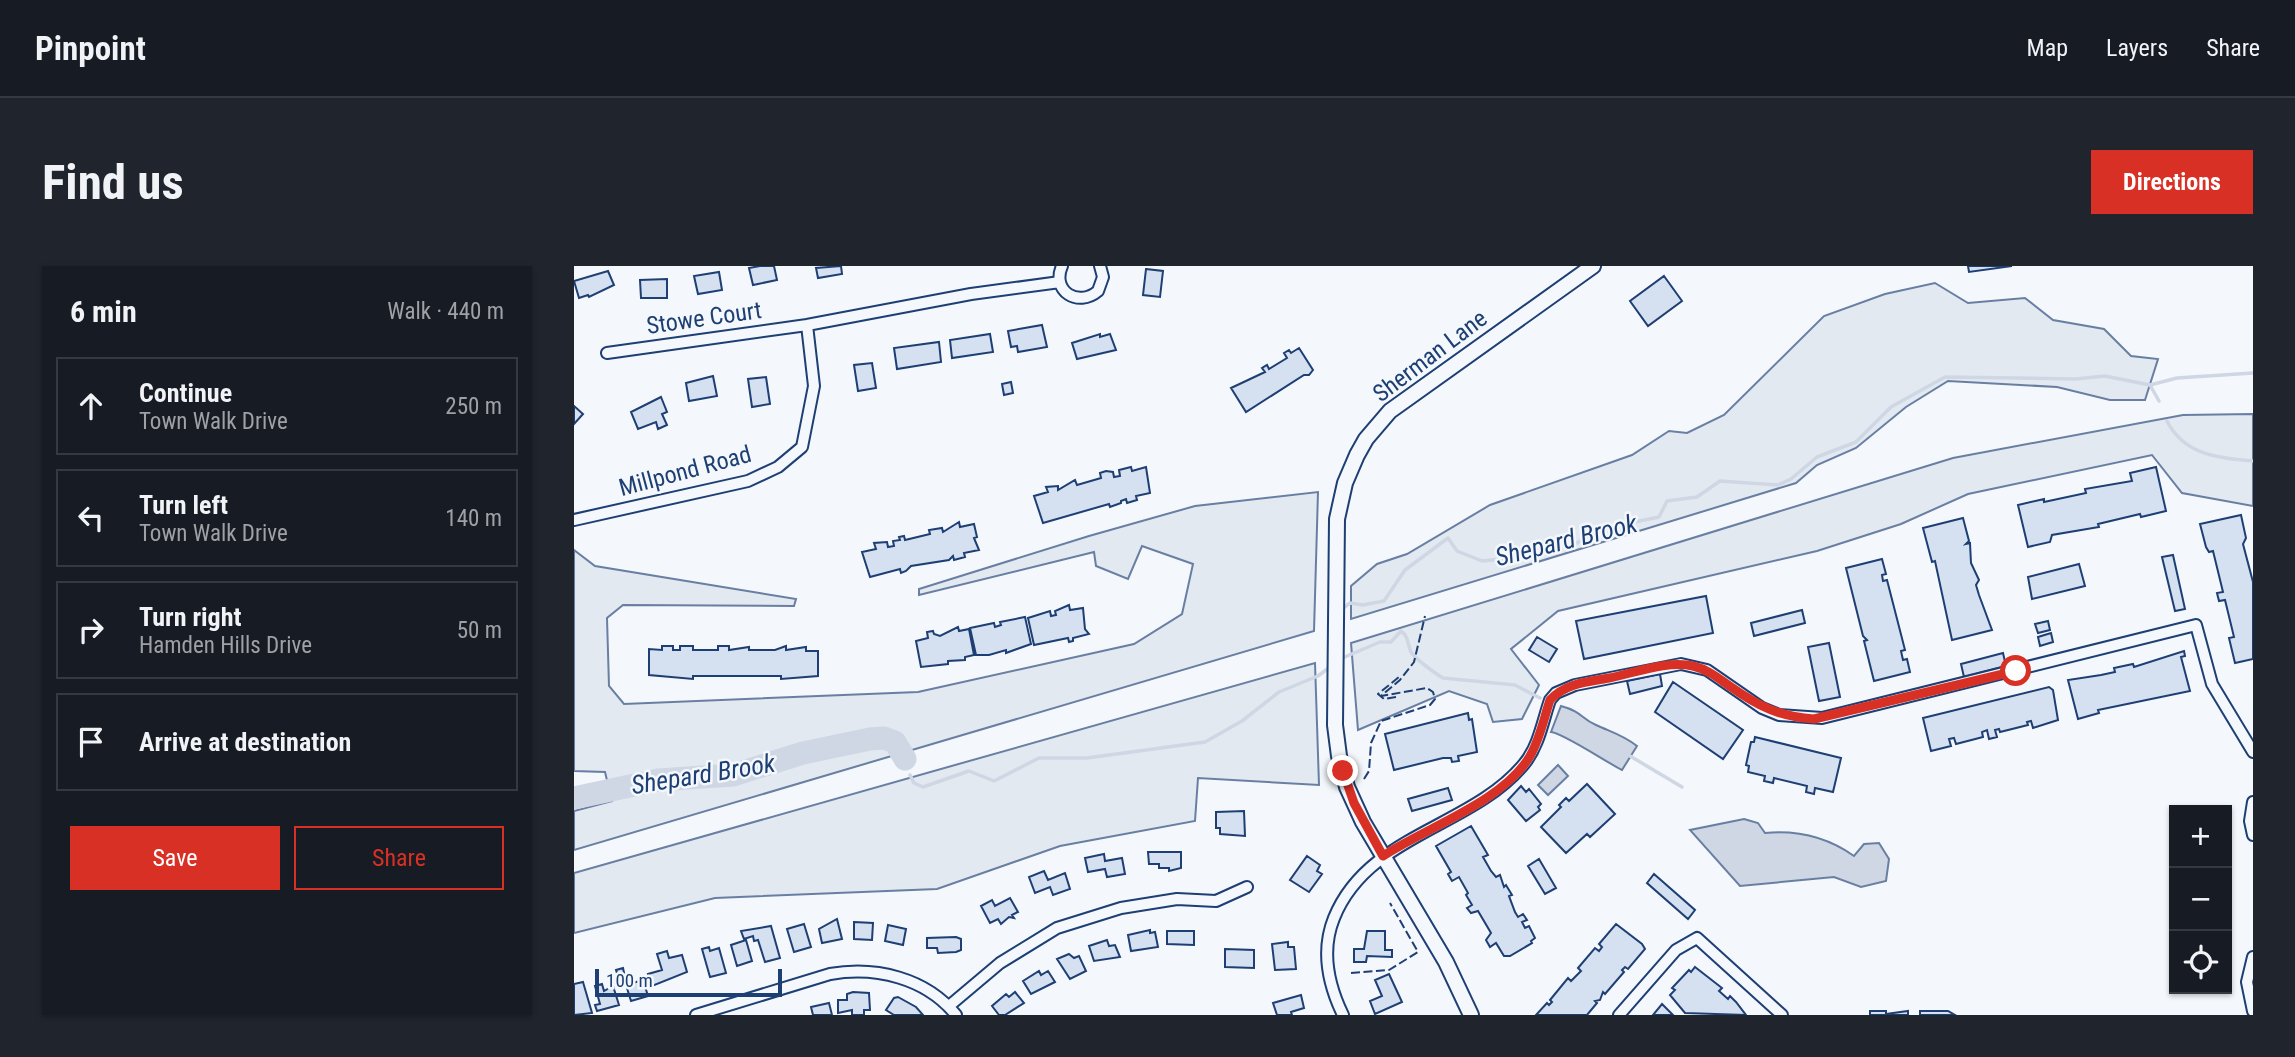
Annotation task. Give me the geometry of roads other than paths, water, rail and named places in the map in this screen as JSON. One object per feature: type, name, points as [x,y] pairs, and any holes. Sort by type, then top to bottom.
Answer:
[{"type":"street","points":[[1062,266],[1060,282],[1071,297],[1085,299],[1098,291],[1101,285],[1100,266]]},
{"type":"street","name":"Sherman Lane","points":[[1471,1015],[1446,962],[1383,856],[1347,787],[1335,725],[1337,519],[1345,482],[1357,455],[1376,426],[1415,390],[1593,266]]},
{"type":"street","name":"Stowe Court","points":[[607,353],[807,325],[1060,282]]},
{"type":"street","name":"Millpond Road","points":[[574,520],[748,481],[778,467],[802,447],[814,386],[807,325]]},
{"type":"street","points":[[1343,1015],[1330,982],[1326,958],[1331,923],[1348,889],[1383,856],[1482,800],[1507,781],[1530,756],[1550,700],[1556,693],[1575,685],[1681,664],[1707,670],[1762,708],[1779,715],[1822,718],[2196,625],[2212,684],[2253,752]]},
{"type":"street","points":[[2253,802],[2253,835]]},
{"type":"street","points":[[696,1015],[830,974],[853,971],[904,979],[934,995],[952,1011],[1000,963],[1057,928],[1121,908],[1177,899],[1216,901],[1247,887]]},
{"type":"street","points":[[1619,1015],[1676,950],[1697,938],[1782,1015]]},
{"type":"street","points":[[2253,957],[2247,982],[2253,1011]]},
{"type":"waterway","name":"Shepard Brook","points":[[1342,609],[1350,603],[1363,605],[1384,601],[1405,570],[1448,538],[1457,551],[1482,561],[1520,557],[1550,545],[1577,543],[1600,529],[1659,517],[1667,501],[1697,497],[1720,481],[1778,485],[1791,479],[1817,457],[1856,442],[1891,407],[1945,377],[2076,379],[2105,376],[2150,385],[2177,378],[2253,373]]},
{"type":"waterway","points":[[2150,385],[2159,401]]},
{"type":"waterway","points":[[2167,421],[2174,432],[2192,448],[2215,456],[2253,461]]},
{"type":"waterway","points":[[1340,659],[1380,642],[1391,642],[1401,631],[1407,638],[1413,655],[1443,678],[1515,685],[1540,698]]},
{"type":"waterway","name":"Shepard Brook","points":[[910,775],[914,783],[923,787],[969,771],[994,781],[1039,758],[1087,758],[1205,742],[1242,721],[1279,692],[1318,676],[1330,667]]},
{"type":"waterway","name":"Shepard Brook","points":[[574,798],[658,780],[733,775],[803,753],[870,739],[884,738],[895,742],[905,759]]},
{"type":"waterway","points":[[1630,756],[1682,787]]}]
